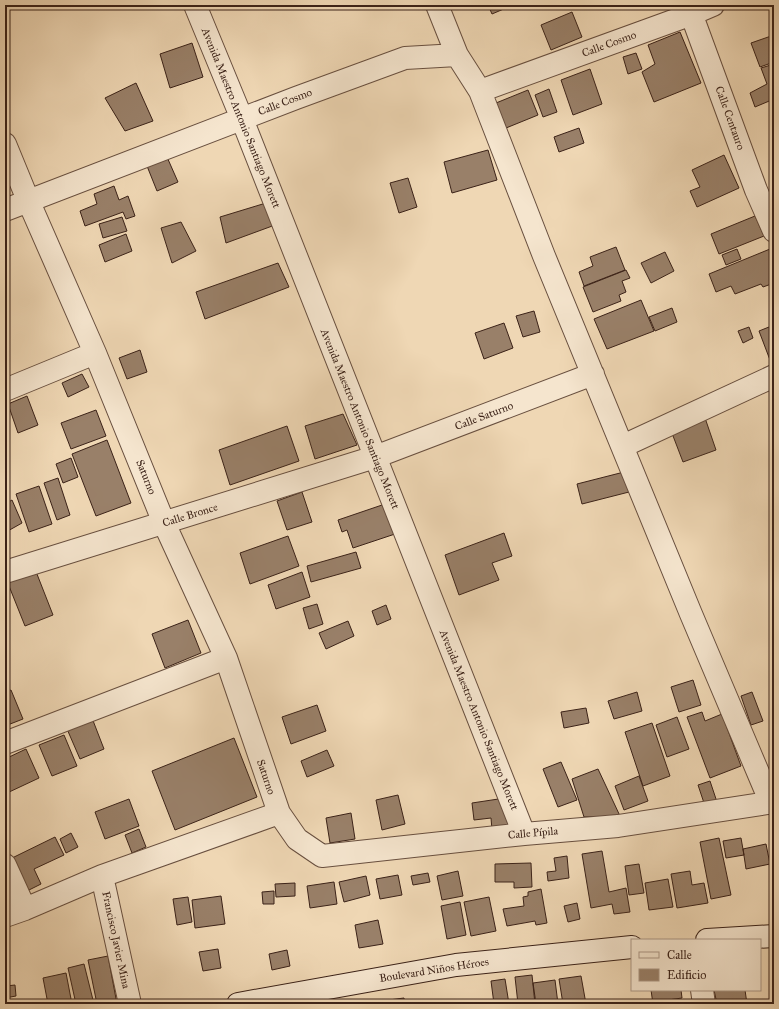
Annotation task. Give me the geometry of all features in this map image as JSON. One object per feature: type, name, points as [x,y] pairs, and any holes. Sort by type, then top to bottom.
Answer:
[{"type":"street","name":"Avenida Maestro Antonio Santiago Morett","points":[[195,5],[242,119],[524,834]]},
{"type":"street","points":[[437,5],[457,55],[480,91],[544,256],[691,614],[773,803]]},
{"type":"street","name":"Calle Cosmo","points":[[480,91],[690,10],[713,5]]},
{"type":"street","name":"Calle Centauro","points":[[690,10],[756,190],[774,231]]},
{"type":"street","name":"Calle Cosmo","points":[[5,210],[296,98],[405,58],[457,55]]},
{"type":"street","name":"Saturno","points":[[5,144],[95,353],[164,523],[226,658],[279,813],[297,839]]},
{"type":"street","points":[[5,390],[95,353]]},
{"type":"street","name":"Calle Saturno","points":[[375,457],[593,374]]},
{"type":"street","points":[[623,446],[774,376]]},
{"type":"street","name":"Calle Bronce","points":[[5,572],[375,457]]},
{"type":"street","points":[[5,744],[226,658]]},
{"type":"street","name":"Calle Pípila","points":[[297,839],[322,856],[524,834],[618,826],[773,803]]},
{"type":"street","points":[[5,916],[102,876],[279,813]]},
{"type":"street","points":[[5,865],[25,909]]},
{"type":"street","name":"Francisco Javier Mina","points":[[102,876],[130,1004]]},
{"type":"street","points":[[724,939],[774,936]]},
{"type":"street","name":"Boulevard Niños Héroes","points":[[238,1004],[456,965],[631,947]]},
{"type":"street","points":[[702,991],[704,1004]]},
{"type":"building","points":[[488,5],[513,5],[492,14]]},
{"type":"building","points":[[572,12],[582,37],[551,50],[541,25]]},
{"type":"building","points":[[680,32],[701,83],[654,102],[642,72],[655,64],[648,45]]},
{"type":"building","points":[[774,35],[774,62],[760,67],[751,43]]},
{"type":"building","points":[[192,43],[203,77],[170,88],[160,54]]},
{"type":"building","points":[[636,53],[642,69],[628,74],[623,57]]},
{"type":"building","points":[[774,64],[774,99],[755,107],[750,93],[767,84],[761,68]]},
{"type":"building","points":[[590,69],[602,104],[573,115],[561,80]]},
{"type":"building","points":[[136,83],[153,121],[125,131],[105,98]]},
{"type":"building","points":[[549,89],[557,112],[543,117],[535,95]]},
{"type":"building","points":[[528,90],[538,115],[506,128],[496,103]]},
{"type":"building","points":[[579,128],[584,143],[559,152],[554,137]]},
{"type":"building","points":[[488,150],[497,180],[452,193],[444,162]]},
{"type":"building","points":[[724,155],[739,188],[697,207],[690,191],[700,187],[692,170]]},
{"type":"building","points":[[167,157],[178,182],[157,191],[147,166]]},
{"type":"building","points":[[408,178],[417,207],[399,213],[390,183]]},
{"type":"building","points":[[114,186],[119,200],[128,196],[135,216],[126,219],[123,212],[85,226],[80,211],[97,204],[94,194]]},
{"type":"building","points":[[266,203],[275,225],[226,243],[220,217]]},
{"type":"building","points":[[755,216],[764,236],[719,254],[711,234]]},
{"type":"building","points":[[122,217],[127,231],[103,238],[99,224]]},
{"type":"building","points":[[181,222],[196,251],[172,263],[161,228]]},
{"type":"building","points":[[126,234],[132,251],[105,262],[99,245]]},
{"type":"building","points":[[616,247],[625,270],[584,286],[579,272],[593,266],[590,257]]},
{"type":"building","points":[[737,249],[741,259],[726,265],[722,255]]},
{"type":"building","points":[[770,249],[774,259],[774,283],[763,287],[761,284],[735,294],[731,286],[716,292],[709,274]]},
{"type":"building","points":[[665,252],[674,271],[651,283],[641,263]]},
{"type":"building","points":[[278,263],[289,287],[205,319],[196,292]]},
{"type":"building","points":[[626,270],[630,278],[622,281],[626,292],[619,295],[621,301],[593,312],[583,287]]},
{"type":"building","points":[[641,300],[654,331],[607,349],[594,319]]},
{"type":"building","points":[[672,308],[677,322],[655,331],[649,317]]},
{"type":"building","points":[[534,311],[540,332],[523,337],[516,316]]},
{"type":"building","points":[[504,323],[513,348],[484,359],[475,333]]},
{"type":"building","points":[[774,325],[774,359],[770,360],[759,331]]},
{"type":"building","points":[[749,327],[753,338],[743,343],[738,331]]},
{"type":"building","points":[[140,350],[147,372],[127,379],[119,358]]},
{"type":"building","points":[[82,374],[89,387],[68,397],[62,383]]},
{"type":"building","points":[[27,396],[38,425],[18,433],[8,404]]},
{"type":"building","points":[[96,410],[106,436],[71,449],[61,423]]},
{"type":"building","points":[[343,414],[357,445],[315,459],[305,426]]},
{"type":"building","points":[[704,415],[716,450],[683,462],[670,428]]},
{"type":"building","points":[[287,426],[299,461],[230,485],[219,450]]},
{"type":"building","points":[[107,440],[131,503],[96,516],[72,454]]},
{"type":"building","points":[[71,458],[78,477],[63,483],[56,464]]},
{"type":"building","points":[[624,472],[629,492],[582,504],[577,484]]},
{"type":"building","points":[[58,478],[70,515],[57,520],[44,483]]},
{"type":"building","points":[[39,486],[52,524],[29,532],[16,494]]},
{"type":"building","points":[[302,492],[312,522],[287,530],[277,501]]},
{"type":"building","points":[[12,500],[22,523],[6,532],[5,504]]},
{"type":"building","points":[[385,504],[395,534],[353,548],[347,530],[342,532],[338,520]]},
{"type":"building","points":[[504,533],[512,556],[492,563],[499,580],[459,595],[445,555]]},
{"type":"building","points":[[288,536],[299,566],[250,584],[240,553]]},
{"type":"building","points":[[356,552],[361,568],[311,582],[307,566]]},
{"type":"building","points":[[35,569],[53,615],[25,626],[7,581]]},
{"type":"building","points":[[302,572],[310,597],[276,609],[268,585]]},
{"type":"building","points":[[317,604],[323,624],[309,629],[303,608]]},
{"type":"building","points":[[386,605],[391,619],[377,625],[372,611]]},
{"type":"building","points":[[188,620],[201,653],[165,668],[152,634]]},
{"type":"building","points":[[348,621],[354,636],[326,649],[319,633]]},
{"type":"building","points":[[693,680],[701,705],[679,712],[671,687]]},
{"type":"building","points":[[11,690],[23,719],[5,726],[5,692]]},
{"type":"building","points":[[637,692],[642,711],[614,719],[608,701]]},
{"type":"building","points":[[752,692],[763,721],[751,725],[741,696]]},
{"type":"building","points":[[317,705],[326,731],[291,744],[282,717]]},
{"type":"building","points":[[586,708],[589,723],[564,728],[561,712]]},
{"type":"building","points":[[702,712],[705,721],[722,714],[741,766],[710,778],[687,717]]},
{"type":"building","points":[[677,717],[689,749],[667,757],[656,725]]},
{"type":"building","points":[[92,718],[104,749],[80,759],[67,729]]},
{"type":"building","points":[[652,723],[670,776],[643,786],[625,732]]},
{"type":"building","points":[[64,735],[77,766],[52,776],[39,745]]},
{"type":"building","points":[[234,738],[257,797],[175,830],[152,771]]},
{"type":"building","points":[[26,749],[39,778],[7,793],[5,789],[5,759]]},
{"type":"building","points":[[327,750],[334,766],[307,777],[301,761]]},
{"type":"building","points":[[561,762],[577,800],[558,807],[543,769]]},
{"type":"building","points":[[598,769],[620,816],[584,817],[572,779]]},
{"type":"building","points":[[639,776],[648,801],[624,810],[615,786]]},
{"type":"building","points":[[710,781],[717,802],[705,806],[698,785]]},
{"type":"building","points":[[398,795],[405,824],[382,830],[376,800]]},
{"type":"building","points":[[505,798],[510,828],[492,830],[491,818],[474,820],[472,803]]},
{"type":"building","points":[[129,799],[139,826],[105,839],[95,812]]},
{"type":"building","points":[[351,813],[355,839],[330,843],[326,818]]},
{"type":"building","points":[[139,829],[146,847],[132,853],[125,835]]},
{"type":"building","points":[[71,833],[78,847],[66,853],[60,839]]},
{"type":"building","points":[[55,837],[64,855],[34,869],[41,884],[23,893],[8,860]]},
{"type":"building","points":[[719,838],[731,895],[711,899],[700,842]]},
{"type":"building","points":[[741,838],[744,855],[726,858],[723,841]]},
{"type":"building","points":[[766,844],[770,864],[746,869],[743,849]]},
{"type":"building","points":[[602,851],[609,892],[626,888],[630,912],[614,914],[612,904],[591,908],[582,854]]},
{"type":"building","points":[[567,856],[569,878],[548,881],[547,872],[556,871],[554,858]]},
{"type":"building","points":[[531,863],[532,887],[514,888],[514,882],[495,882],[495,864]]},
{"type":"building","points":[[639,864],[644,893],[629,895],[625,866]]},
{"type":"building","points":[[458,871],[463,896],[442,900],[437,876]]},
{"type":"building","points":[[690,871],[692,885],[704,883],[708,903],[677,908],[671,874]]},
{"type":"building","points":[[428,873],[430,882],[413,885],[411,876]]},
{"type":"building","points":[[398,875],[402,895],[380,899],[376,879]]},
{"type":"building","points":[[366,876],[370,895],[344,902],[339,882]]},
{"type":"building","points":[[668,879],[673,907],[649,910],[645,883]]},
{"type":"building","points":[[334,882],[337,904],[310,908],[307,886]]},
{"type":"building","points":[[295,883],[295,896],[276,897],[275,884]]},
{"type":"building","points":[[541,889],[547,923],[536,925],[535,921],[507,926],[503,909],[524,906],[523,897],[528,896],[528,892]]},
{"type":"building","points":[[274,891],[274,904],[263,904],[262,892]]},
{"type":"building","points":[[221,896],[225,924],[195,928],[192,900]]},
{"type":"building","points":[[188,897],[192,922],[177,925],[173,899]]},
{"type":"building","points":[[489,897],[496,931],[471,936],[464,902]]},
{"type":"building","points":[[460,902],[466,935],[447,939],[441,906]]},
{"type":"building","points":[[577,903],[580,919],[568,922],[564,906]]},
{"type":"building","points":[[378,920],[383,944],[359,948],[355,925]]},
{"type":"building","points":[[218,949],[221,968],[203,971],[199,952]]},
{"type":"building","points":[[287,950],[290,966],[272,970],[269,954]]},
{"type":"building","points":[[108,956],[117,1004],[97,1004],[88,960]]},
{"type":"building","points":[[84,964],[93,1000],[76,1004],[68,968]]},
{"type":"building","points":[[66,973],[72,1004],[48,1004],[43,978]]},
{"type":"building","points":[[532,975],[535,1004],[518,1004],[515,977]]},
{"type":"building","points":[[581,976],[586,1004],[563,1004],[559,979]]},
{"type":"building","points":[[505,979],[509,1004],[494,1004],[491,981]]},
{"type":"building","points":[[5,980],[6,986],[15,985],[16,996],[5,998]]},
{"type":"building","points":[[555,980],[558,1004],[536,1004],[533,983]]},
{"type":"building","points":[[651,991],[681,991],[682,998],[668,1000],[669,1004],[653,1004]]},
{"type":"building","points":[[714,991],[745,991],[747,1004],[717,1004]]},
{"type":"building","points":[[404,998],[405,1004],[381,1004],[381,1001]]}]
